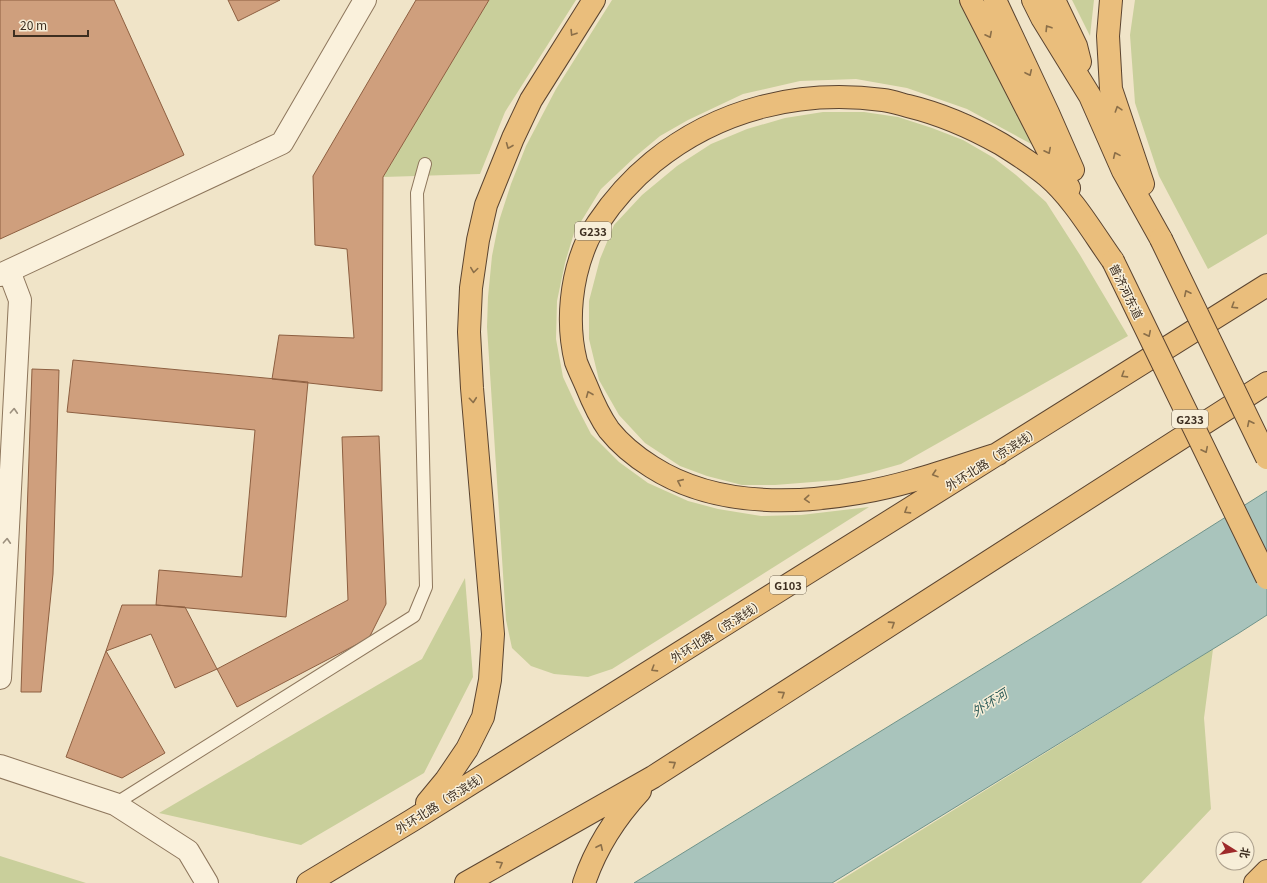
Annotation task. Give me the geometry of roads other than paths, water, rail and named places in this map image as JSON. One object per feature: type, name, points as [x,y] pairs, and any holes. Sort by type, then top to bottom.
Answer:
[{"type":"highway","points":[[410,821],[446,780],[467,749],[483,717],[490,680],[493,634],[472,388],[469,332],[471,288],[478,240],[486,205],[512,138],[531,100],[594,0]]},
{"type":"highway","points":[[971,0],[1057,168],[1113,261]]},
{"type":"highway","name":"普济河东道","points":[[995,0],[1048,114],[1113,261],[1267,578]]},
{"type":"highway","points":[[1033,0],[1042,18],[1090,96],[1123,171],[1161,239],[1267,458]]},
{"type":"highway","points":[[1054,0],[1076,46],[1090,96]]},
{"type":"highway","points":[[1111,0],[1108,36],[1112,89],[1161,239]]},
{"type":"highway","name":"G233","points":[[998,454],[893,486],[859,493],[828,497],[793,500],[736,498],[712,494],[680,483],[634,456],[609,430],[591,400],[576,362],[570,322],[574,282],[589,238],[612,203],[636,176],[664,153],[690,136],[718,122],[743,112],[812,97],[844,97],[886,100],[918,108],[946,117],[978,131],[1005,146],[1043,173],[1058,187],[1067,197],[1113,261]]},
{"type":"highway","name":"外环北路（京滨线）","points":[[308,883],[410,821],[1267,285]]},
{"type":"highway","points":[[466,883],[653,777],[1267,383]]},
{"type":"highway","points":[[584,883],[588,871],[604,839],[623,809],[653,777]]},
{"type":"highway","points":[[1255,883],[1267,871]]},
{"type":"street","points":[[0,678],[20,300],[4,273],[282,143],[365,0]]},
{"type":"street","points":[[0,766],[115,804],[188,851],[207,883]]},
{"type":"lane","points":[[115,804],[414,616],[426,587],[417,193],[425,164]]},
{"type":"water","name":"外环河","points":[[1267,491],[1267,615],[1239,633],[832,883],[634,883],[1115,587]]}]
